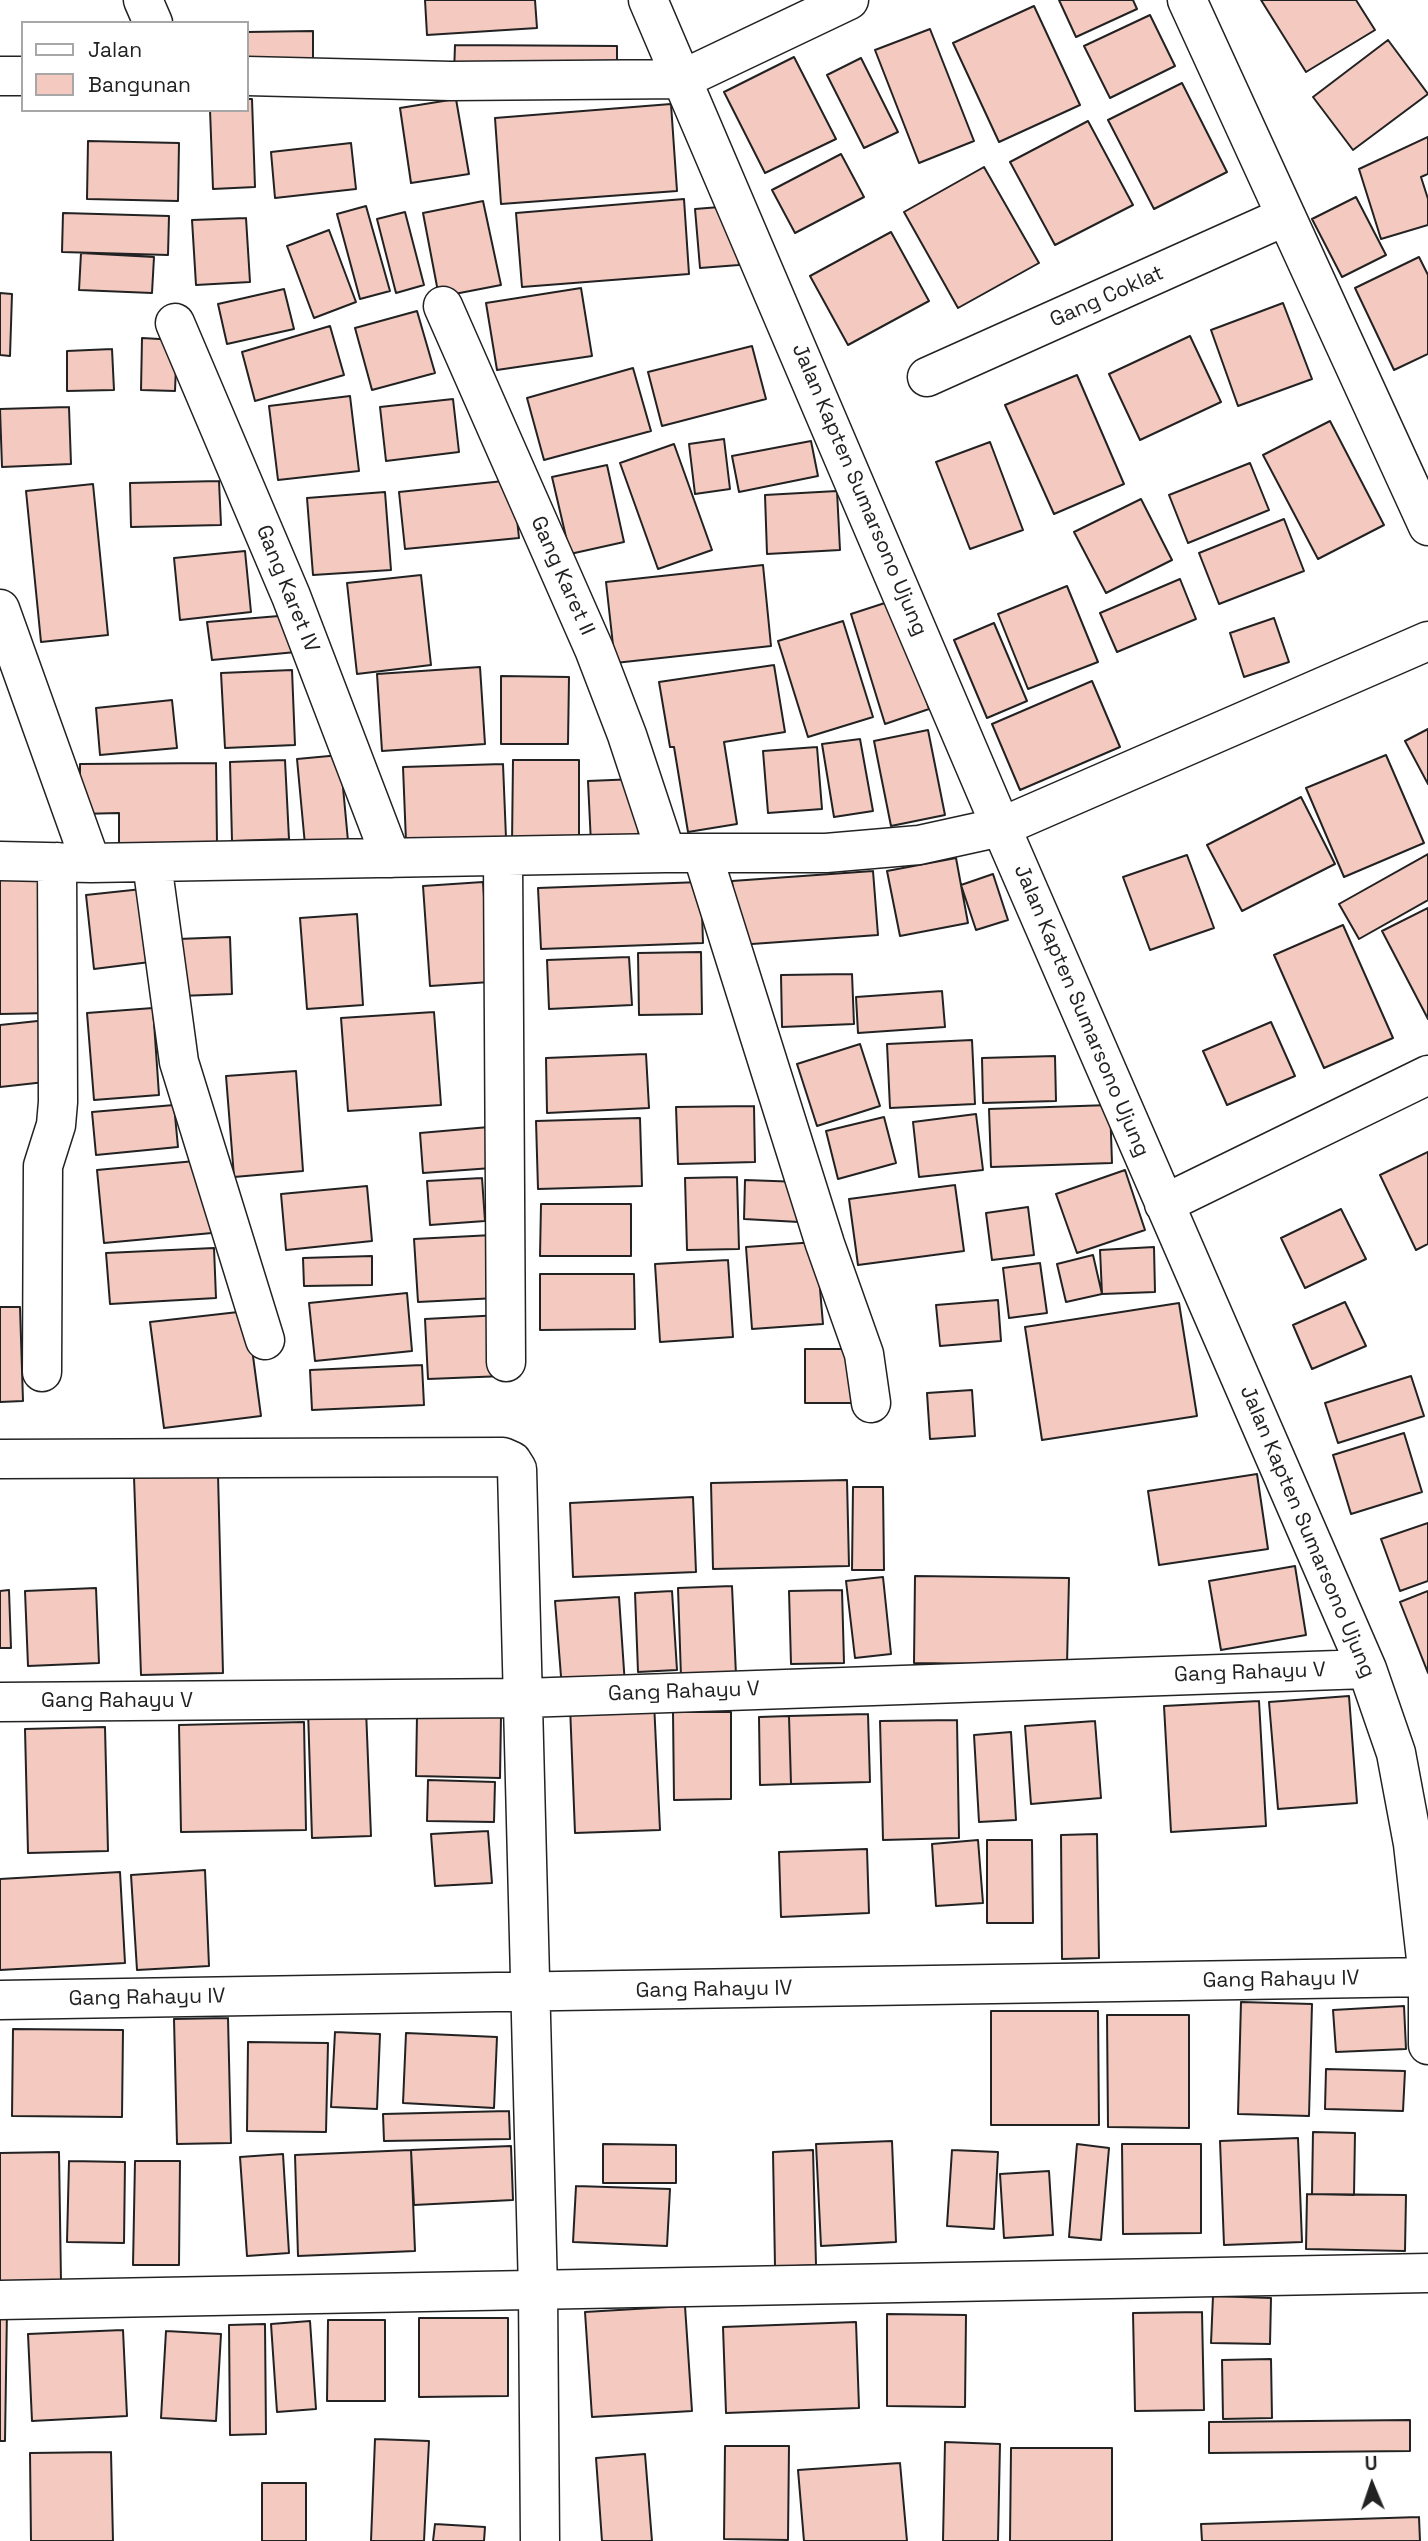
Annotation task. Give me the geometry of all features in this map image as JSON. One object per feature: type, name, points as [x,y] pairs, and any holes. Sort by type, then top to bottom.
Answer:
[{"type":"street","points":[[143,0],[152,21]]},
{"type":"street","name":"Jalan Kapten Sumarsono Ujung","points":[[648,0],[1164,1204],[1367,1669],[1396,1753],[1413,1844],[1427,1977],[1428,2045]]},
{"type":"street","points":[[248,76],[451,81],[683,79],[849,0]]},
{"type":"street","points":[[1187,0],[1428,526]]},
{"type":"street","points":[[0,76],[21,76]]},
{"type":"street","name":"Gang Coklat","points":[[927,377],[1286,216]]},
{"type":"street","name":"Gang Karet II","points":[[443,306],[594,649],[627,735],[684,853],[864,1353],[872,1403]]},
{"type":"street","name":"Gang Karet IV","points":[[174,323],[291,596],[391,858]]},
{"type":"street","points":[[0,609],[74,863],[56,1125],[43,1166],[42,1372]]},
{"type":"street","points":[[0,861],[152,863],[875,851],[1002,827],[1428,641]]},
{"type":"street","points":[[502,858],[506,1362]]},
{"type":"street","points":[[152,863],[182,1074],[265,1340]]},
{"type":"street","points":[[1164,1204],[1428,1076]]},
{"type":"street","points":[[0,1459],[503,1457],[512,1461],[517,1469],[532,1993],[540,2541]]},
{"type":"street","name":"Gang Rahayu V","points":[[0,1702],[524,1698],[1367,1669]]},
{"type":"street","name":"Gang Rahayu IV","points":[[0,2000],[1427,1977]]},
{"type":"street","points":[[0,2300],[1428,2273]]},
{"type":"building","points":[[425,0],[535,0],[537,28],[427,35]]},
{"type":"building","points":[[1059,0],[1133,0],[1137,9],[1076,37]]},
{"type":"building","points":[[1261,0],[1356,0],[1375,30],[1306,72]]},
{"type":"building","points":[[1034,6],[1080,105],[999,142],[953,43]]},
{"type":"building","points":[[1150,15],[1175,66],[1110,98],[1084,46]]},
{"type":"building","points":[[930,29],[974,141],[919,163],[875,50]]},
{"type":"building","points":[[313,31],[313,65],[248,65],[248,32]]},
{"type":"building","points":[[1388,40],[1428,94],[1353,150],[1313,97]]},
{"type":"building","points":[[455,45],[617,46],[617,74],[454,74]]},
{"type":"building","points":[[794,57],[836,139],[765,173],[724,92]]},
{"type":"building","points":[[861,58],[898,132],[864,148],[827,75]]},
{"type":"building","points":[[1182,83],[1227,172],[1154,209],[1108,120]]},
{"type":"building","points":[[248,99],[252,99],[255,187],[213,189],[210,112],[248,112]]},
{"type":"building","points":[[456,99],[469,174],[411,183],[400,108]]},
{"type":"building","points":[[671,104],[677,191],[501,204],[495,118]]},
{"type":"building","points":[[1088,121],[1133,205],[1055,245],[1010,162]]},
{"type":"building","points":[[1428,137],[1428,174],[1421,177],[1428,199],[1428,225],[1381,239],[1359,169]]},
{"type":"building","points":[[88,141],[179,143],[178,201],[87,199]]},
{"type":"building","points":[[351,143],[356,189],[275,198],[271,152]]},
{"type":"building","points":[[841,154],[864,197],[795,233],[772,190]]},
{"type":"building","points":[[984,167],[1039,263],[958,308],[904,212]]},
{"type":"building","points":[[1356,197],[1386,255],[1342,277],[1312,219]]},
{"type":"building","points":[[684,199],[689,274],[522,287],[516,213]]},
{"type":"building","points":[[483,201],[501,285],[439,297],[423,213]]},
{"type":"building","points":[[366,206],[390,291],[360,299],[337,214]]},
{"type":"building","points":[[732,206],[739,265],[700,268],[695,209]]},
{"type":"building","points":[[405,212],[424,285],[396,293],[377,219]]},
{"type":"building","points":[[63,213],[169,216],[168,255],[62,252]]},
{"type":"building","points":[[246,218],[250,282],[196,285],[192,220]]},
{"type":"building","points":[[329,230],[356,302],[314,318],[287,246]]},
{"type":"building","points":[[891,232],[929,301],[848,345],[810,276]]},
{"type":"building","points":[[81,253],[154,257],[152,293],[79,290]]},
{"type":"building","points":[[1419,257],[1428,275],[1428,354],[1394,370],[1355,288]]},
{"type":"building","points":[[581,288],[592,356],[497,370],[486,303]]},
{"type":"building","points":[[284,289],[294,329],[227,344],[218,304]]},
{"type":"building","points":[[0,293],[12,294],[10,356],[0,355]]},
{"type":"building","points":[[1283,303],[1312,379],[1238,406],[1211,330]]},
{"type":"building","points":[[417,311],[435,373],[372,390],[355,328]]},
{"type":"building","points":[[330,326],[344,375],[255,401],[242,352]]},
{"type":"building","points":[[1190,336],[1221,402],[1140,440],[1109,374]]},
{"type":"building","points":[[142,338],[177,340],[175,391],[141,390]]},
{"type":"building","points":[[752,346],[766,399],[662,426],[648,372]]},
{"type":"building","points":[[112,349],[114,390],[67,391],[67,351]]},
{"type":"building","points":[[633,368],[651,431],[544,460],[527,398]]},
{"type":"building","points":[[1077,375],[1124,484],[1054,514],[1005,405]]},
{"type":"building","points":[[350,396],[359,471],[278,480],[269,406]]},
{"type":"building","points":[[453,399],[459,452],[386,461],[380,407]]},
{"type":"building","points":[[69,407],[71,464],[2,467],[0,409]]},
{"type":"building","points":[[1330,421],[1384,525],[1318,559],[1263,455]]},
{"type":"building","points":[[724,439],[730,489],[695,494],[689,444]]},
{"type":"building","points":[[811,441],[818,476],[739,492],[732,456]]},
{"type":"building","points":[[990,442],[1023,530],[970,549],[936,462]]},
{"type":"building","points":[[674,444],[712,550],[658,569],[620,463]]},
{"type":"building","points":[[1250,463],[1269,510],[1188,543],[1169,495]]},
{"type":"building","points":[[607,465],[624,542],[570,554],[552,477]]},
{"type":"building","points":[[513,480],[519,538],[405,549],[399,492]]},
{"type":"building","points":[[219,481],[221,525],[131,527],[130,483]]},
{"type":"building","points":[[93,484],[108,635],[41,642],[26,491]]},
{"type":"building","points":[[837,491],[840,550],[767,554],[765,495]]},
{"type":"building","points":[[385,492],[391,570],[313,575],[307,498]]},
{"type":"building","points":[[1141,499],[1172,560],[1106,593],[1074,532]]},
{"type":"building","points":[[1284,519],[1304,571],[1219,604],[1199,553]]},
{"type":"building","points":[[245,551],[251,612],[180,620],[174,558]]},
{"type":"building","points":[[763,565],[771,646],[615,663],[606,582]]},
{"type":"building","points":[[421,575],[431,665],[357,674],[347,583]]},
{"type":"building","points":[[1180,579],[1196,619],[1117,652],[1100,613]]},
{"type":"building","points":[[1067,586],[1098,662],[1028,689],[998,614]]},
{"type":"building","points":[[894,600],[929,709],[885,724],[851,614]]},
{"type":"building","points":[[291,615],[296,652],[212,660],[207,622]]},
{"type":"building","points":[[1274,618],[1289,662],[1244,677],[1230,633]]},
{"type":"building","points":[[843,621],[873,717],[808,737],[778,641]]},
{"type":"building","points":[[994,623],[1027,701],[987,718],[954,640]]},
{"type":"building","points":[[774,665],[785,732],[724,742],[737,824],[688,832],[674,747],[670,747],[659,682]]},
{"type":"building","points":[[480,667],[485,744],[382,751],[377,674]]},
{"type":"building","points":[[292,670],[295,745],[225,748],[221,673]]},
{"type":"building","points":[[501,676],[569,677],[568,744],[501,744]]},
{"type":"building","points":[[1092,681],[1120,747],[1020,790],[992,724]]},
{"type":"building","points":[[172,700],[177,748],[100,755],[96,708]]},
{"type":"building","points":[[1428,729],[1428,784],[1405,741]]},
{"type":"building","points":[[928,730],[945,815],[891,826],[874,741]]},
{"type":"building","points":[[860,739],[873,811],[834,817],[822,744]]},
{"type":"building","points":[[817,747],[822,809],[768,813],[763,751]]},
{"type":"building","points":[[340,755],[348,841],[305,845],[297,759]]},
{"type":"building","points":[[1386,755],[1424,843],[1344,877],[1306,788]]},
{"type":"building","points":[[285,760],[289,839],[232,841],[230,762]]},
{"type":"building","points":[[513,760],[579,760],[579,843],[512,843]]},
{"type":"building","points":[[216,763],[217,844],[119,845],[119,813],[80,814],[80,764]]},
{"type":"building","points":[[503,764],[506,838],[406,842],[403,767]]},
{"type":"building","points":[[636,779],[639,842],[591,844],[588,781]]},
{"type":"building","points":[[1301,797],[1335,864],[1242,911],[1207,845]]},
{"type":"building","points":[[1428,854],[1428,900],[1359,939],[1339,904]]},
{"type":"building","points":[[1187,855],[1214,928],[1150,950],[1123,877]]},
{"type":"building","points":[[956,858],[968,923],[900,936],[887,871]]},
{"type":"building","points":[[873,871],[878,935],[738,945],[732,881]]},
{"type":"building","points":[[993,874],[1008,920],[976,930],[961,885]]},
{"type":"building","points":[[47,876],[50,1013],[0,1014],[0,877]]},
{"type":"building","points":[[483,882],[490,982],[430,986],[423,886]]},
{"type":"building","points":[[701,882],[703,943],[541,949],[538,888]]},
{"type":"building","points":[[142,889],[150,962],[94,969],[86,895]]},
{"type":"building","points":[[1428,908],[1428,1019],[1382,931]]},
{"type":"building","points":[[357,914],[363,1005],[307,1009],[300,918]]},
{"type":"building","points":[[1343,925],[1393,1038],[1324,1068],[1274,955]]},
{"type":"building","points":[[230,937],[232,994],[180,996],[178,939]]},
{"type":"building","points":[[701,952],[702,1014],[639,1015],[638,953]]},
{"type":"building","points":[[629,957],[632,1005],[549,1009],[547,960]]},
{"type":"building","points":[[852,974],[854,1024],[782,1027],[781,975]]},
{"type":"building","points":[[942,991],[945,1027],[858,1033],[856,997]]},
{"type":"building","points":[[153,1008],[159,1095],[94,1100],[87,1013]]},
{"type":"building","points":[[434,1012],[441,1105],[348,1111],[341,1018]]},
{"type":"building","points":[[47,1020],[54,1081],[0,1087],[0,1025]]},
{"type":"building","points":[[1271,1022],[1295,1076],[1227,1105],[1203,1051]]},
{"type":"building","points":[[972,1040],[975,1104],[890,1108],[887,1044]]},
{"type":"building","points":[[860,1044],[880,1106],[817,1126],[797,1064]]},
{"type":"building","points":[[646,1054],[649,1108],[547,1113],[546,1058]]},
{"type":"building","points":[[1055,1056],[1056,1101],[983,1103],[982,1058]]},
{"type":"building","points":[[296,1071],[303,1171],[234,1177],[226,1076]]},
{"type":"building","points":[[174,1105],[178,1147],[96,1155],[92,1112]]},
{"type":"building","points":[[1110,1105],[1112,1163],[991,1167],[989,1109]]},
{"type":"building","points":[[754,1106],[755,1162],[678,1164],[676,1107]]},
{"type":"building","points":[[976,1114],[983,1170],[919,1177],[913,1122]]},
{"type":"building","points":[[884,1117],[896,1163],[838,1179],[826,1131]]},
{"type":"building","points":[[640,1118],[642,1186],[538,1189],[536,1121]]},
{"type":"building","points":[[489,1127],[492,1168],[423,1173],[420,1133]]},
{"type":"building","points":[[1428,1152],[1428,1244],[1416,1250],[1380,1175]]},
{"type":"building","points":[[206,1160],[212,1233],[104,1243],[97,1170]]},
{"type":"building","points":[[1125,1170],[1145,1230],[1077,1253],[1056,1194]]},
{"type":"building","points":[[737,1177],[739,1249],[687,1250],[685,1178]]},
{"type":"building","points":[[482,1178],[485,1221],[430,1225],[427,1181]]},
{"type":"building","points":[[745,1180],[801,1182],[799,1222],[744,1219]]},
{"type":"building","points":[[955,1185],[964,1251],[858,1265],[849,1199]]},
{"type":"building","points":[[367,1186],[372,1241],[286,1250],[281,1194]]},
{"type":"building","points":[[541,1204],[631,1204],[631,1256],[540,1256]]},
{"type":"building","points":[[1028,1207],[1034,1255],[992,1260],[986,1213]]},
{"type":"building","points":[[1341,1209],[1366,1259],[1305,1288],[1281,1238]]},
{"type":"building","points":[[493,1235],[497,1298],[418,1302],[414,1239]]},
{"type":"building","points":[[816,1242],[823,1324],[752,1329],[746,1247]]},
{"type":"building","points":[[1154,1247],[1155,1292],[1102,1294],[1100,1250]]},
{"type":"building","points":[[214,1248],[216,1298],[110,1304],[106,1253]]},
{"type":"building","points":[[1093,1255],[1102,1294],[1066,1302],[1057,1264]]},
{"type":"building","points":[[372,1256],[372,1285],[304,1286],[303,1258]]},
{"type":"building","points":[[728,1260],[733,1337],[660,1342],[655,1264]]},
{"type":"building","points":[[1040,1263],[1047,1313],[1009,1318],[1003,1268]]},
{"type":"building","points":[[540,1274],[634,1274],[635,1329],[540,1330]]},
{"type":"building","points":[[407,1293],[412,1351],[315,1361],[309,1303]]},
{"type":"building","points":[[998,1300],[1001,1341],[940,1346],[936,1305]]},
{"type":"building","points":[[1345,1302],[1366,1346],[1312,1369],[1293,1325]]},
{"type":"building","points":[[1179,1303],[1197,1416],[1042,1440],[1025,1327]]},
{"type":"building","points":[[0,1307],[20,1307],[23,1401],[0,1402]]},
{"type":"building","points":[[247,1311],[261,1416],[164,1428],[150,1322]]},
{"type":"building","points":[[501,1315],[504,1376],[428,1379],[425,1319]]},
{"type":"building","points":[[805,1349],[858,1349],[856,1403],[805,1403]]},
{"type":"building","points":[[422,1365],[424,1405],[312,1410],[310,1370]]},
{"type":"building","points":[[1411,1376],[1424,1416],[1338,1443],[1325,1403]]},
{"type":"building","points":[[972,1390],[975,1436],[930,1439],[927,1393]]},
{"type":"building","points":[[1404,1433],[1422,1492],[1351,1514],[1333,1455]]},
{"type":"building","points":[[218,1474],[223,1673],[141,1675],[134,1477]]},
{"type":"building","points":[[1257,1474],[1268,1549],[1159,1565],[1148,1491]]},
{"type":"building","points":[[847,1480],[849,1566],[713,1569],[711,1483]]},
{"type":"building","points":[[853,1487],[883,1487],[884,1570],[852,1570]]},
{"type":"building","points":[[693,1497],[696,1572],[573,1577],[570,1503]]},
{"type":"building","points":[[1428,1523],[1428,1581],[1400,1591],[1381,1539]]},
{"type":"building","points":[[1295,1566],[1306,1635],[1221,1650],[1209,1581]]},
{"type":"building","points":[[915,1576],[1069,1578],[1067,1665],[914,1663]]},
{"type":"building","points":[[883,1577],[891,1654],[855,1658],[846,1581]]},
{"type":"building","points":[[732,1586],[736,1675],[681,1677],[678,1588]]},
{"type":"building","points":[[96,1588],[99,1663],[28,1666],[25,1591]]},
{"type":"building","points":[[9,1590],[11,1648],[0,1648],[0,1591]]},
{"type":"building","points":[[842,1590],[844,1663],[791,1664],[789,1591]]},
{"type":"building","points":[[672,1591],[677,1670],[638,1672],[635,1593]]},
{"type":"building","points":[[1428,1591],[1428,1673],[1400,1602]]},
{"type":"building","points":[[619,1597],[625,1685],[562,1689],[555,1601]]},
{"type":"building","points":[[1349,1696],[1357,1803],[1278,1809],[1269,1702]]},
{"type":"building","points":[[1259,1701],[1266,1826],[1171,1832],[1164,1706]]},
{"type":"building","points":[[654,1702],[660,1830],[575,1833],[570,1706]]},
{"type":"building","points":[[366,1709],[371,1836],[312,1838],[308,1710]]},
{"type":"building","points":[[673,1712],[731,1712],[731,1799],[674,1800]]},
{"type":"building","points":[[868,1714],[870,1782],[791,1784],[789,1716]]},
{"type":"building","points":[[417,1715],[501,1716],[500,1778],[416,1776]]},
{"type":"building","points":[[789,1716],[791,1784],[760,1785],[759,1717]]},
{"type":"building","points":[[957,1720],[959,1838],[883,1840],[880,1721]]},
{"type":"building","points":[[1095,1721],[1101,1798],[1031,1804],[1025,1726]]},
{"type":"building","points":[[304,1722],[306,1830],[181,1832],[179,1725]]},
{"type":"building","points":[[105,1727],[108,1851],[28,1853],[25,1729]]},
{"type":"building","points":[[1011,1732],[1016,1820],[979,1822],[974,1735]]},
{"type":"building","points":[[428,1780],[495,1782],[494,1822],[427,1821]]},
{"type":"building","points":[[488,1831],[492,1883],[435,1886],[431,1834]]},
{"type":"building","points":[[1097,1834],[1099,1958],[1062,1959],[1061,1835]]},
{"type":"building","points":[[978,1840],[983,1903],[936,1906],[932,1844]]},
{"type":"building","points":[[987,1840],[1032,1840],[1033,1923],[987,1923]]},
{"type":"building","points":[[867,1849],[869,1913],[781,1917],[779,1852]]},
{"type":"building","points":[[205,1870],[209,1966],[137,1970],[131,1875]]},
{"type":"building","points":[[120,1872],[125,1963],[0,1970],[0,1879]]},
{"type":"building","points":[[1241,2002],[1312,2004],[1309,2116],[1238,2114]]},
{"type":"building","points":[[1404,2006],[1406,2049],[1336,2052],[1333,2010]]},
{"type":"building","points":[[991,2011],[1098,2011],[1099,2125],[991,2125]]},
{"type":"building","points":[[1107,2015],[1189,2015],[1189,2128],[1108,2127]]},
{"type":"building","points":[[228,2018],[231,2143],[177,2144],[174,2019]]},
{"type":"building","points":[[13,2029],[123,2030],[122,2117],[12,2116]]},
{"type":"building","points":[[335,2032],[380,2034],[377,2109],[331,2107]]},
{"type":"building","points":[[406,2033],[497,2037],[494,2108],[403,2103]]},
{"type":"building","points":[[248,2042],[328,2043],[326,2132],[247,2131]]},
{"type":"building","points":[[1326,2069],[1405,2071],[1403,2111],[1325,2109]]},
{"type":"building","points":[[509,2111],[510,2139],[384,2141],[383,2114]]},
{"type":"building","points":[[1313,2132],[1355,2133],[1354,2195],[1312,2194]]},
{"type":"building","points":[[1298,2138],[1302,2242],[1224,2245],[1220,2141]]},
{"type":"building","points":[[892,2141],[896,2242],[821,2246],[816,2144]]},
{"type":"building","points":[[603,2144],[676,2145],[676,2183],[603,2183]]},
{"type":"building","points":[[1077,2144],[1109,2148],[1101,2240],[1069,2237]]},
{"type":"building","points":[[1122,2144],[1201,2144],[1201,2233],[1123,2234]]},
{"type":"building","points":[[511,2146],[513,2200],[414,2205],[411,2150]]},
{"type":"building","points":[[411,2150],[415,2251],[298,2256],[295,2155]]},
{"type":"building","points":[[813,2150],[816,2265],[775,2267],[773,2152]]},
{"type":"building","points":[[952,2150],[998,2152],[994,2229],[947,2226]]},
{"type":"building","points":[[59,2152],[61,2282],[0,2283],[0,2153]]},
{"type":"building","points":[[283,2154],[289,2253],[247,2256],[240,2157]]},
{"type":"building","points":[[69,2161],[125,2162],[124,2243],[67,2242]]},
{"type":"building","points":[[135,2161],[180,2161],[179,2265],[133,2265]]},
{"type":"building","points":[[1049,2171],[1053,2235],[1004,2238],[1000,2174]]},
{"type":"building","points":[[576,2186],[670,2189],[667,2246],[573,2242]]},
{"type":"building","points":[[1307,2194],[1406,2195],[1405,2251],[1306,2249]]},
{"type":"building","points":[[1213,2296],[1271,2298],[1270,2344],[1211,2343]]},
{"type":"building","points":[[685,2306],[692,2411],[592,2417],[585,2312]]},
{"type":"building","points":[[0,2309],[7,2309],[5,2441],[0,2441]]},
{"type":"building","points":[[1202,2312],[1204,2410],[1135,2411],[1133,2313]]},
{"type":"building","points":[[887,2314],[966,2315],[965,2407],[887,2406]]},
{"type":"building","points":[[419,2318],[508,2318],[508,2396],[419,2397]]},
{"type":"building","points":[[328,2320],[385,2320],[385,2401],[327,2401]]},
{"type":"building","points":[[310,2321],[316,2409],[277,2412],[271,2324]]},
{"type":"building","points":[[856,2322],[859,2408],[726,2413],[723,2327]]},
{"type":"building","points":[[265,2324],[266,2434],[230,2435],[229,2325]]},
{"type":"building","points":[[123,2330],[127,2416],[32,2421],[28,2334]]},
{"type":"building","points":[[166,2331],[221,2334],[216,2421],[161,2418]]},
{"type":"building","points":[[1271,2359],[1272,2418],[1223,2419],[1222,2360]]},
{"type":"building","points":[[1410,2420],[1410,2451],[1209,2453],[1209,2422]]},
{"type":"building","points":[[375,2439],[429,2441],[424,2541],[371,2541]]},
{"type":"building","points":[[945,2442],[1000,2444],[998,2541],[943,2541]]},
{"type":"building","points":[[725,2446],[789,2446],[788,2540],[724,2539]]},
{"type":"building","points":[[1011,2448],[1112,2448],[1112,2541],[1010,2541]]},
{"type":"building","points":[[111,2452],[113,2541],[31,2541],[30,2453]]},
{"type":"building","points":[[645,2454],[652,2541],[602,2541],[596,2458]]},
{"type":"building","points":[[900,2463],[907,2541],[804,2541],[798,2470]]},
{"type":"building","points":[[262,2483],[306,2483],[306,2541],[262,2541]]},
{"type":"building","points":[[1419,2517],[1420,2541],[1202,2541],[1201,2524]]},
{"type":"building","points":[[435,2524],[485,2527],[484,2541],[433,2541]]}]
